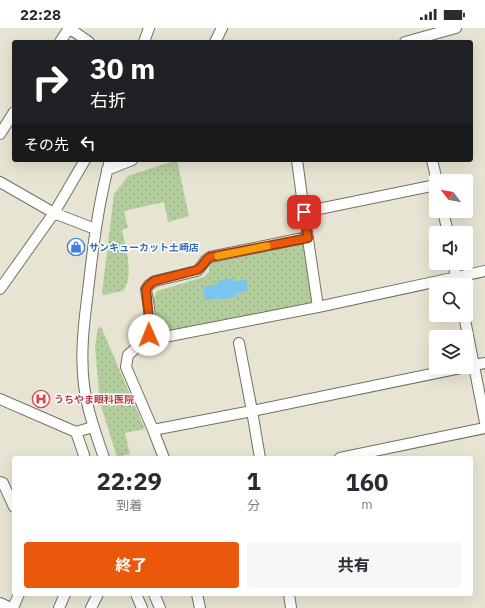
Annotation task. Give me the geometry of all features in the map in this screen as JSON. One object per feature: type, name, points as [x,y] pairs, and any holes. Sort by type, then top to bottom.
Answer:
[{"type":"street","points":[[61,40],[69,28],[86,40]]},
{"type":"street","points":[[145,40],[149,28]]},
{"type":"street","points":[[216,40],[222,28]]},
{"type":"street","points":[[412,40],[456,28]]},
{"type":"street","points":[[2,127],[12,114]]},
{"type":"street","points":[[0,289],[54,213],[84,162]]},
{"type":"street","points":[[103,456],[93,427],[84,385],[84,314],[95,229],[108,165],[122,162]]},
{"type":"street","points":[[297,162],[318,307]]},
{"type":"street","points":[[432,162],[435,174]]},
{"type":"street","points":[[0,182],[54,213],[95,229]]},
{"type":"street","points":[[304,212],[429,186]]},
{"type":"street","points":[[163,456],[126,367],[128,355],[144,342],[149,335],[150,328],[146,289],[154,281],[197,270],[202,267],[206,260],[210,257],[308,238]]},
{"type":"street","points":[[465,278],[485,271]]},
{"type":"street","points":[[144,342],[429,286]]},
{"type":"street","points":[[465,322],[485,422]]},
{"type":"street","points":[[239,343],[260,456]]},
{"type":"street","points":[[154,432],[153,430],[485,363]]},
{"type":"street","points":[[0,399],[76,432],[93,427]]},
{"type":"street","points":[[350,456],[485,428]]},
{"type":"street","points":[[76,432],[84,456]]},
{"type":"street","points":[[0,482],[3,483],[12,503]]},
{"type":"street","points":[[0,603],[12,608],[18,596]]},
{"type":"street","points":[[58,608],[64,596]]},
{"type":"street","points":[[91,608],[97,596]]},
{"type":"street","points":[[137,596],[142,608]]},
{"type":"street","points":[[155,596],[160,608]]},
{"type":"street","points":[[197,596],[200,608]]},
{"type":"street","points":[[289,596],[292,608]]},
{"type":"green space","points":[[171,162],[177,162],[189,216],[168,222],[164,202],[124,211],[128,228],[122,230],[129,269],[127,284],[123,291],[103,295],[102,293],[114,194],[128,176]]},
{"type":"green space","points":[[305,243],[313,301],[310,305],[160,334],[153,298],[157,291],[204,277],[209,272],[209,262]],"holes":[[[233,279],[237,297],[220,300],[217,282]]]},
{"type":"green space","points":[[99,326],[102,329],[145,429],[125,433],[130,454],[121,456],[117,456],[100,403],[95,347]]},
{"type":"water","points":[[233,278],[234,282],[246,279],[248,291],[236,293],[237,297],[220,300],[220,298],[205,300],[203,287],[217,285],[217,281]]},
{"type":"slow traffic","points":[[218,256],[267,246]]},
{"type":"place","name":"サンキューカット土崎店","points":[[76,247]]},
{"type":"place","name":"うちやま眼科医院","points":[[41,399]]},
{"type":"route","points":[[149,335],[150,328],[146,289],[154,281],[197,270],[202,267],[206,260],[210,257],[308,238],[304,212]]}]
